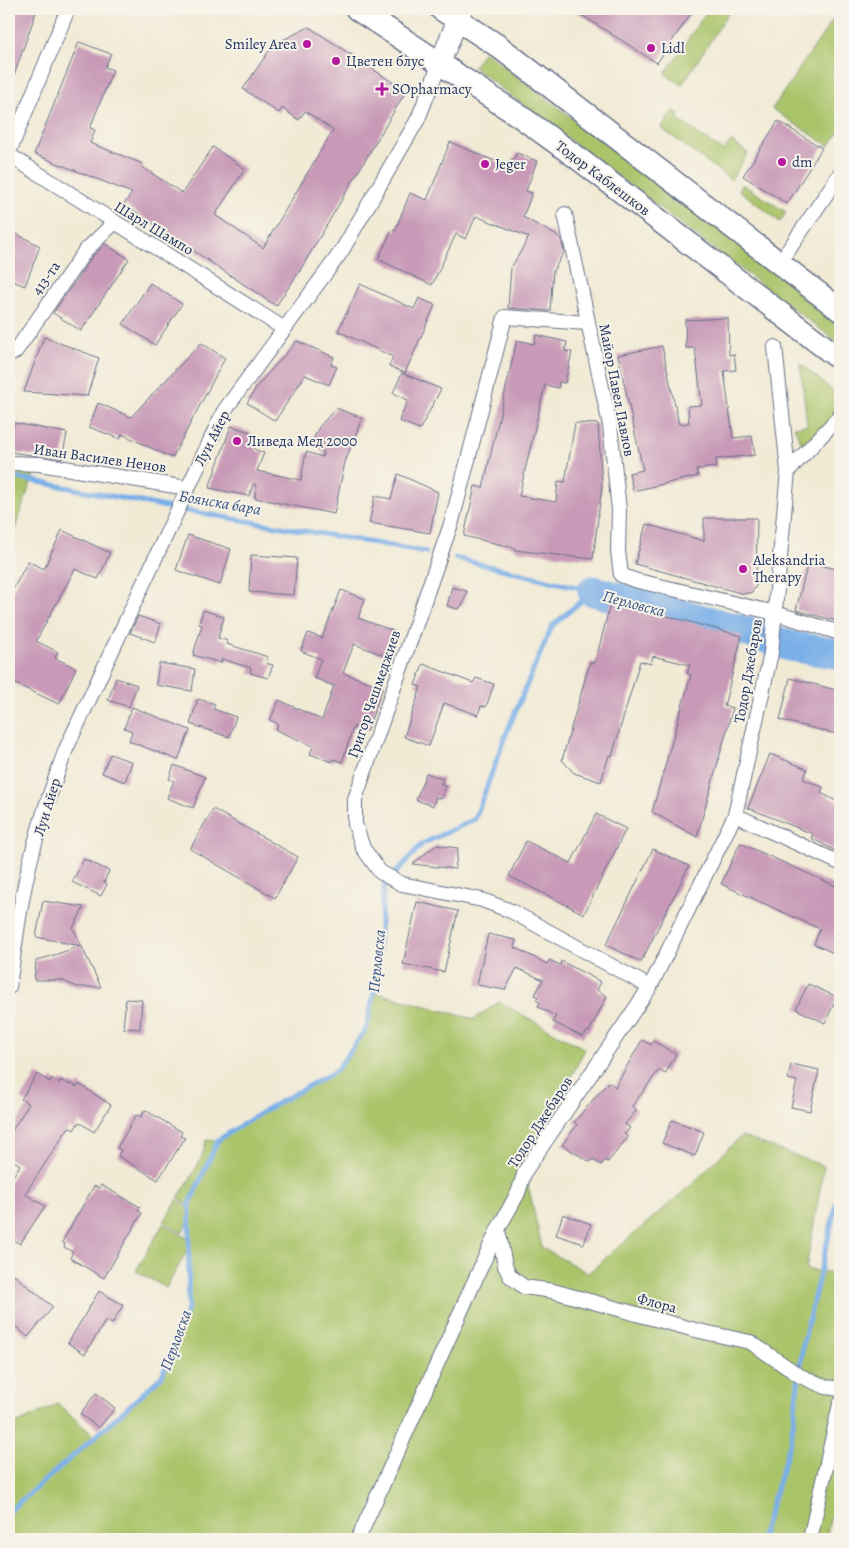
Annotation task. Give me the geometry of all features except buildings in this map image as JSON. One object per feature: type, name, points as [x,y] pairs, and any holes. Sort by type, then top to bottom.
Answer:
[{"type":"main road","name":"Тодор Каблешков","points":[[357,9],[440,63],[575,156],[840,359]]},
{"type":"main road","name":"Луи Айер","points":[[440,63],[453,12]]},
{"type":"main road","points":[[453,12],[840,310]]},
{"type":"street","points":[[9,154],[68,9]]},
{"type":"street","name":"Луи Айер","points":[[9,987],[22,899],[40,825],[55,780],[66,749],[180,502],[224,411],[283,328],[341,252],[418,119],[440,63]]},
{"type":"street","name":"Шарл Шампо","points":[[9,154],[114,223],[283,328]]},
{"type":"street","points":[[779,264],[840,174]]},
{"type":"street","name":"Майор Павел Павлов","points":[[565,214],[610,424],[619,510],[618,551],[621,575],[775,616]]},
{"type":"street","name":"413-та","points":[[9,354],[15,352],[85,251],[114,223]]},
{"type":"street","name":"Григор Чешмеджиев","points":[[587,322],[505,317],[452,521],[354,799],[354,824],[363,848],[380,872],[402,884],[482,900],[511,911],[650,987]]},
{"type":"street","name":"Тодор Джебаров","points":[[358,1539],[498,1229],[518,1193],[525,1171],[650,987],[735,815],[772,648],[788,471],[775,347]]},
{"type":"street","points":[[788,471],[840,416]]},
{"type":"street","name":"Иван Василев Ненов","points":[[9,463],[40,464],[187,488]]},
{"type":"street","points":[[775,616],[840,633]]},
{"type":"street","points":[[735,815],[840,863]]},
{"type":"street","name":"Флора","points":[[498,1229],[510,1276],[524,1287],[553,1291],[695,1330],[750,1342],[800,1376],[838,1390]]},
{"type":"street","points":[[810,1539],[840,1404]]},
{"type":"green space","points":[[708,9],[731,9],[682,85],[665,74]]},
{"type":"green space","points":[[840,9],[840,131],[829,146],[772,109]]},
{"type":"green space","points":[[484,51],[840,322],[840,344],[473,67]]},
{"type":"green space","points":[[673,110],[680,115],[677,119],[723,151],[731,141],[748,153],[731,180],[661,128]]},
{"type":"green space","points":[[742,184],[786,212],[780,222],[739,190]]},
{"type":"green space","points":[[800,363],[840,397],[837,410],[823,431],[805,444],[800,441],[794,427],[807,425]]},
{"type":"green space","points":[[9,471],[35,471],[9,545]]},
{"type":"green space","points":[[374,992],[474,1019],[499,1002],[585,1049],[525,1171],[542,1248],[588,1273],[690,1186],[741,1136],[824,1166],[806,1269],[840,1274],[840,1470],[826,1539],[9,1539],[9,1427],[58,1404],[95,1437],[162,1376],[188,1308],[189,1248],[166,1288],[136,1271],[163,1224],[189,1239],[189,1221],[182,1233],[164,1222],[177,1200],[189,1207],[218,1140],[267,1109],[336,1071],[366,1029]]},
{"type":"green space","points":[[206,1140],[217,1141],[188,1204],[178,1198],[199,1163]]},
{"type":"waterway","name":"Боянска бара","points":[[9,476],[166,507],[426,552]]},
{"type":"waterway","name":"Боянска бара","points":[[455,558],[593,591]]},
{"type":"waterway","name":"Перловска","points":[[9,1511],[162,1376],[188,1308],[190,1203],[218,1140],[267,1109],[336,1071],[366,1029],[374,992],[384,886],[422,844],[475,819],[508,729],[552,626],[593,591]]},
{"type":"waterway","name":"Перловска","points":[[593,591],[749,632],[790,646],[840,654]]},
{"type":"waterway","points":[[761,1539],[791,1440],[803,1344],[840,1188]]},
{"type":"place","name":"Smiley Area","points":[[307,44]]},
{"type":"place","name":"Lidl","points":[[651,48]]},
{"type":"place","name":"Цветен блус","points":[[336,61]]},
{"type":"place","name":"SOpharmacy","points":[[382,89]]},
{"type":"place","name":"dm","points":[[782,162]]},
{"type":"place","name":"Jeger","points":[[485,164]]},
{"type":"place","name":"Ливеда Мед 2000","points":[[237,441]]},
{"type":"place","name":"Aleksandria Therapy","points":[[743,569]]}]
